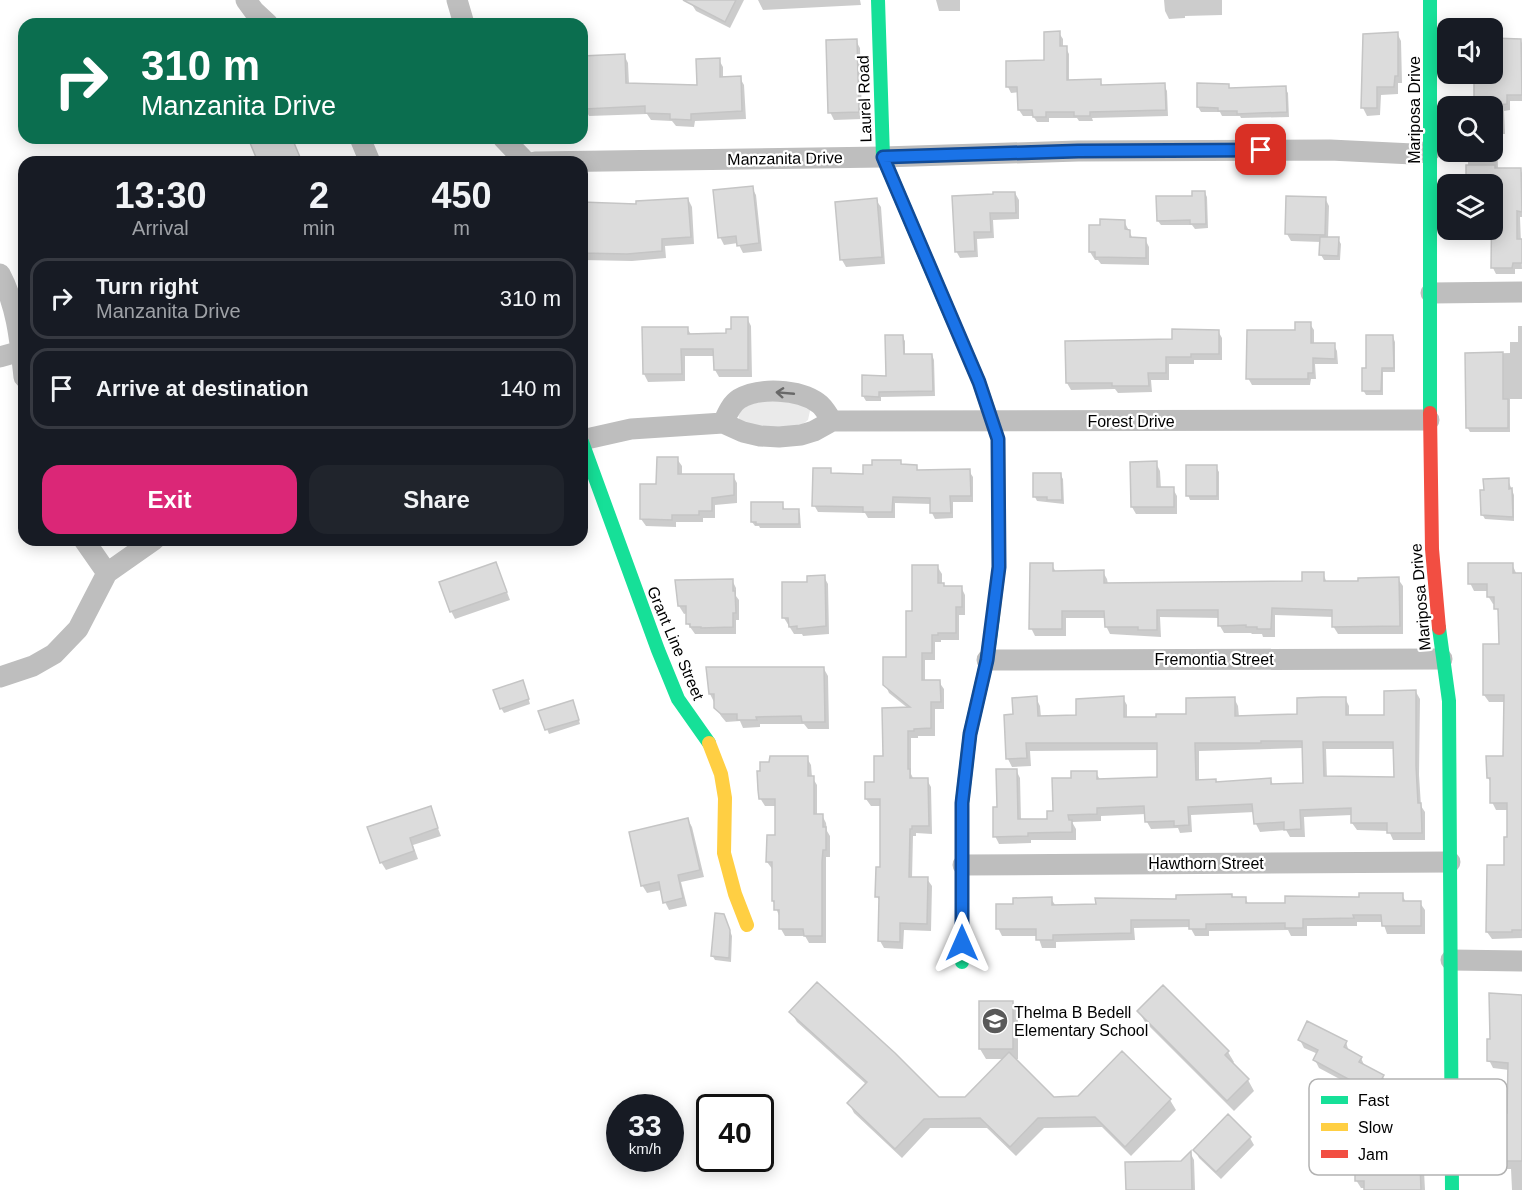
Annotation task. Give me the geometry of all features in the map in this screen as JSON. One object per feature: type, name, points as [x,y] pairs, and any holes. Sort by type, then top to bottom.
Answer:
[{"type":"street","points":[[246,0],[262,18]]},
{"type":"street","points":[[457,0],[462,18]]},
{"type":"street","name":"Laurel Road","points":[[878,0],[883,157],[949,310],[998,439],[999,567],[987,660],[970,734],[962,803],[962,962]]},
{"type":"street","name":"Mariposa Drive","points":[[1430,0],[1429,420],[1432,555],[1442,659],[1449,701],[1452,1079]]},
{"type":"street","points":[[509,144],[520,156]]},
{"type":"street","name":"Manzanita Drive","points":[[588,161],[1090,151],[1330,150],[1413,154],[1430,151]]},
{"type":"street","points":[[0,274],[9,292],[18,327]]},
{"type":"street","points":[[1431,293],[1522,292]]},
{"type":"street","points":[[0,357],[18,352]]},
{"type":"street","points":[[723,423],[731,406],[738,400],[751,394],[768,392],[807,397],[820,404],[832,422]]},
{"type":"street","name":"Forest Drive","points":[[588,440],[631,429],[723,423],[743,432],[779,437],[814,431],[832,422],[1429,420]]},
{"type":"street","name":"Grant Line Street","points":[[588,458],[674,689],[686,711],[707,739],[721,774],[725,798],[726,859],[735,894],[747,925]]},
{"type":"street","points":[[88,546],[107,573]]},
{"type":"street","points":[[0,677],[38,663],[54,654],[78,629],[107,573],[145,546]]},
{"type":"street","name":"Fremontia Street","points":[[987,660],[1442,659]]},
{"type":"street","name":"Hawthorn Street","points":[[963,865],[1450,862]]},
{"type":"street","points":[[1451,960],[1522,961]]},
{"type":"street","name":"Mariposa Drive","points":[[1452,1175],[1452,1190]]},
{"type":"shaded area","points":[[785,399],[811,406],[808,420],[792,428],[784,429],[740,423],[738,414],[742,409],[759,402]]},
{"type":"building","points":[[683,0],[736,0],[725,22]]},
{"type":"building","points":[[1060,31],[1060,46],[1067,46],[1067,80],[1101,79],[1101,85],[1165,83],[1166,110],[1090,112],[1090,116],[1074,116],[1074,112],[1046,112],[1046,117],[1033,117],[1032,110],[1018,110],[1017,87],[1006,87],[1006,61],[1044,60],[1044,32]]},
{"type":"building","points":[[1398,32],[1398,76],[1395,76],[1394,87],[1377,87],[1377,108],[1361,108],[1363,34]]},
{"type":"building","points":[[1503,38],[1521,39],[1522,95],[1507,95],[1507,104],[1503,104],[1503,96],[1474,96],[1474,84],[1503,84]]},
{"type":"building","points":[[857,39],[859,112],[828,113],[826,40]]},
{"type":"building","points":[[625,54],[626,83],[697,85],[696,59],[720,58],[720,77],[741,76],[742,111],[691,114],[691,120],[670,119],[670,114],[645,113],[645,106],[588,109],[588,56]]},
{"type":"building","points":[[1197,83],[1229,84],[1229,88],[1286,86],[1287,112],[1237,114],[1237,111],[1218,111],[1218,108],[1197,107]]},
{"type":"building","points":[[250,144],[294,144],[300,156],[256,156]]},
{"type":"building","points":[[1466,165],[1521,168],[1522,212],[1517,211],[1517,239],[1522,239],[1522,263],[1513,263],[1512,268],[1491,268],[1491,240],[1503,240],[1503,174],[1466,174]]},
{"type":"building","points":[[753,186],[759,243],[737,246],[736,236],[718,238],[713,190]]},
{"type":"building","points":[[1192,191],[1205,191],[1206,224],[1190,224],[1190,220],[1157,221],[1156,196],[1192,196]]},
{"type":"building","points":[[993,192],[1015,192],[1016,213],[990,213],[991,232],[974,232],[975,251],[955,252],[952,196],[993,194]]},
{"type":"building","points":[[1286,196],[1326,197],[1325,235],[1285,234]]},
{"type":"building","points":[[688,198],[691,237],[662,239],[662,251],[627,254],[588,253],[588,202],[636,204],[636,201]]},
{"type":"building","points":[[877,198],[882,257],[840,260],[835,202]]},
{"type":"building","points":[[1100,219],[1125,220],[1125,229],[1130,230],[1130,237],[1146,238],[1146,258],[1095,257],[1095,252],[1089,252],[1089,225],[1100,225]]},
{"type":"building","points":[[1320,237],[1339,237],[1338,256],[1319,255]]},
{"type":"building","points":[[731,317],[748,317],[748,370],[714,370],[713,349],[681,349],[682,374],[643,374],[642,327],[688,327],[688,334],[726,333],[726,329],[731,329]]},
{"type":"building","points":[[1295,322],[1311,322],[1311,343],[1335,343],[1335,359],[1313,358],[1313,373],[1308,373],[1308,379],[1246,379],[1247,330],[1295,330]]},
{"type":"building","points":[[1172,329],[1219,330],[1219,354],[1166,357],[1166,373],[1148,373],[1149,386],[1066,383],[1065,341],[1172,339]]},
{"type":"building","points":[[885,335],[903,335],[904,354],[932,354],[933,391],[879,392],[879,397],[862,396],[862,375],[886,376]]},
{"type":"building","points":[[1366,335],[1393,335],[1394,368],[1382,368],[1381,391],[1362,391],[1362,368],[1366,368]]},
{"type":"building","points":[[1503,352],[1503,399],[1508,399],[1508,428],[1466,428],[1465,353]]},
{"type":"building","points":[[657,457],[678,457],[678,474],[734,474],[734,495],[712,498],[712,511],[699,511],[699,515],[672,515],[672,520],[640,519],[640,484],[656,484]]},
{"type":"building","points":[[872,460],[901,460],[901,464],[917,465],[917,470],[970,469],[971,496],[950,496],[951,513],[930,513],[930,498],[893,497],[892,512],[863,512],[863,507],[812,506],[813,468],[831,468],[831,473],[863,474],[863,465],[872,465]]},
{"type":"building","points":[[1157,461],[1157,487],[1174,487],[1174,507],[1131,507],[1130,462]]},
{"type":"building","points":[[1186,465],[1217,465],[1217,496],[1186,496]]},
{"type":"building","points":[[1033,473],[1061,473],[1062,500],[1033,497]]},
{"type":"building","points":[[1509,478],[1509,489],[1512,488],[1513,517],[1481,515],[1480,490],[1484,490],[1483,479]]},
{"type":"building","points":[[751,502],[783,502],[783,509],[799,509],[799,524],[751,522]]},
{"type":"building","points":[[496,562],[507,592],[450,612],[439,582]]},
{"type":"building","points":[[1030,563],[1053,563],[1053,571],[1104,570],[1104,583],[1302,581],[1302,572],[1324,572],[1324,581],[1358,581],[1358,578],[1399,577],[1400,626],[1332,627],[1332,610],[1272,608],[1271,629],[1257,629],[1257,627],[1246,627],[1246,625],[1218,626],[1218,610],[1157,610],[1157,630],[1138,630],[1138,627],[1105,627],[1104,611],[1062,611],[1062,629],[1029,629]]},
{"type":"building","points":[[1468,563],[1513,563],[1513,573],[1522,573],[1522,930],[1512,930],[1512,932],[1486,932],[1487,865],[1504,865],[1504,837],[1507,837],[1507,803],[1490,803],[1490,778],[1487,778],[1486,756],[1503,756],[1504,695],[1483,695],[1483,644],[1499,644],[1498,609],[1494,609],[1494,597],[1487,597],[1487,584],[1468,584]]},
{"type":"building","points":[[912,565],[938,565],[938,583],[944,583],[944,586],[962,586],[962,607],[956,607],[956,633],[932,635],[932,653],[922,653],[922,680],[940,680],[941,702],[931,702],[931,728],[908,731],[910,778],[928,778],[929,826],[912,826],[910,829],[909,877],[928,877],[927,924],[900,923],[900,942],[878,941],[879,897],[875,897],[876,867],[880,867],[880,799],[865,799],[865,782],[874,782],[874,756],[883,756],[882,708],[910,707],[883,685],[883,657],[906,657],[906,611],[912,611]]},
{"type":"building","points":[[825,575],[826,626],[797,629],[797,626],[789,627],[788,618],[782,618],[782,582],[807,582],[807,576]]},
{"type":"building","points":[[733,579],[736,613],[733,613],[733,627],[701,628],[690,627],[690,624],[686,624],[686,606],[678,606],[675,580]]},
{"type":"building","points":[[706,667],[824,667],[825,722],[802,722],[801,716],[756,717],[757,720],[737,720],[737,714],[721,714],[714,708],[714,694],[709,694]]},
{"type":"building","points":[[523,680],[529,699],[500,709],[493,690]]},
{"type":"building","points":[[1416,690],[1416,766],[1422,833],[1387,833],[1387,823],[1351,823],[1351,808],[1300,810],[1301,829],[1284,830],[1284,822],[1254,824],[1252,804],[1188,807],[1189,825],[1174,826],[1174,821],[1145,822],[1144,806],[1097,808],[1097,814],[1068,815],[1069,820],[1072,820],[1072,832],[993,837],[993,807],[997,807],[996,769],[1017,769],[1018,819],[1047,819],[1047,811],[1053,811],[1052,778],[1071,778],[1071,771],[1097,771],[1097,779],[1157,777],[1157,743],[1026,743],[1027,758],[1006,759],[1004,715],[1013,714],[1012,698],[1037,696],[1038,716],[1076,715],[1076,699],[1124,696],[1124,717],[1186,714],[1186,698],[1235,697],[1235,716],[1297,714],[1297,698],[1322,697],[1346,697],[1346,715],[1384,715],[1384,691]],"holes":[[[1261,741],[1302,741],[1303,783],[1271,784],[1271,778],[1216,782],[1216,779],[1196,780],[1195,743],[1261,743]],[[1323,742],[1393,742],[1394,777],[1324,776]]]},
{"type":"building","points":[[573,700],[579,720],[545,730],[538,711]]},
{"type":"building","points":[[770,756],[808,756],[808,776],[814,776],[814,814],[823,814],[823,827],[826,827],[826,850],[823,850],[822,862],[822,936],[804,936],[803,929],[779,929],[779,910],[774,910],[774,901],[772,901],[772,862],[766,862],[767,835],[775,835],[775,799],[759,799],[757,771],[760,771],[760,762],[769,762]]},
{"type":"building","points":[[431,806],[438,828],[410,838],[414,851],[380,863],[367,827]]},
{"type":"building","points":[[688,818],[700,870],[678,875],[683,898],[663,903],[659,882],[641,886],[629,832]]},
{"type":"building","points":[[1359,893],[1403,893],[1403,901],[1421,901],[1421,926],[1382,926],[1381,915],[1353,915],[1354,918],[1303,919],[1303,928],[1285,928],[1285,923],[1206,924],[1206,929],[1189,929],[1189,920],[1131,920],[1131,933],[1053,935],[1053,940],[1036,940],[1036,929],[996,929],[996,904],[1013,904],[1013,898],[1052,897],[1052,905],[1096,904],[1095,898],[1176,899],[1176,895],[1232,894],[1232,897],[1246,897],[1246,903],[1285,903],[1285,896],[1359,897]]},
{"type":"building","points":[[715,913],[724,914],[730,930],[729,958],[711,956]]},
{"type":"building","points":[[817,982],[895,1053],[939,1097],[965,1097],[1009,1052],[1054,1097],[1078,1096],[1122,1051],[1171,1099],[1125,1147],[1095,1117],[1038,1118],[1010,1147],[980,1118],[924,1119],[895,1149],[847,1103],[867,1082],[789,1012]]},
{"type":"building","points":[[1163,985],[1229,1051],[1225,1055],[1249,1079],[1227,1101],[1137,1011]]},
{"type":"building","points":[[1489,993],[1522,995],[1522,1161],[1507,1161],[1508,1063],[1487,1061],[1487,1039],[1490,1039]]},
{"type":"building","points":[[979,1001],[1013,1001],[1013,1049],[979,1049]]},
{"type":"building","points":[[1307,1021],[1347,1041],[1344,1047],[1362,1057],[1359,1062],[1384,1075],[1382,1079],[1348,1079],[1313,1060],[1318,1050],[1298,1040]]},
{"type":"building","points":[[1228,1114],[1251,1137],[1216,1172],[1193,1150]]},
{"type":"building","points":[[1191,1151],[1192,1190],[1126,1190],[1125,1162],[1181,1161]]},
{"type":"building","points":[[1355,1175],[1420,1175],[1421,1190],[1364,1190],[1364,1181],[1355,1181]]},
{"type":"traffic: fast","points":[[878,0],[883,157],[952,319]]},
{"type":"traffic: fast","points":[[1430,0],[1430,413]]},
{"type":"traffic: fast","points":[[588,458],[678,699],[709,743]]},
{"type":"traffic: fast","points":[[962,962],[962,803],[970,734],[987,660],[993,616]]},
{"type":"traffic: fast","points":[[1439,628],[1449,701],[1451,1079]]},
{"type":"traffic: fast","points":[[1452,1175],[1452,1190]]},
{"type":"traffic: slow","points":[[952,319],[979,382],[998,439],[999,567],[993,616]]},
{"type":"traffic: slow","points":[[709,743],[721,774],[725,798],[724,853],[735,894],[747,925]]},
{"type":"traffic: jam","points":[[1430,413],[1432,549],[1439,628]]},
{"type":"place","name":"Thelma B Bedell Elementary School","points":[[995,1021]]},
{"type":"route","points":[[962,943],[962,803],[965,769],[970,734],[987,660],[999,567],[998,439],[979,382],[883,157],[1078,151],[1261,150]]}]
